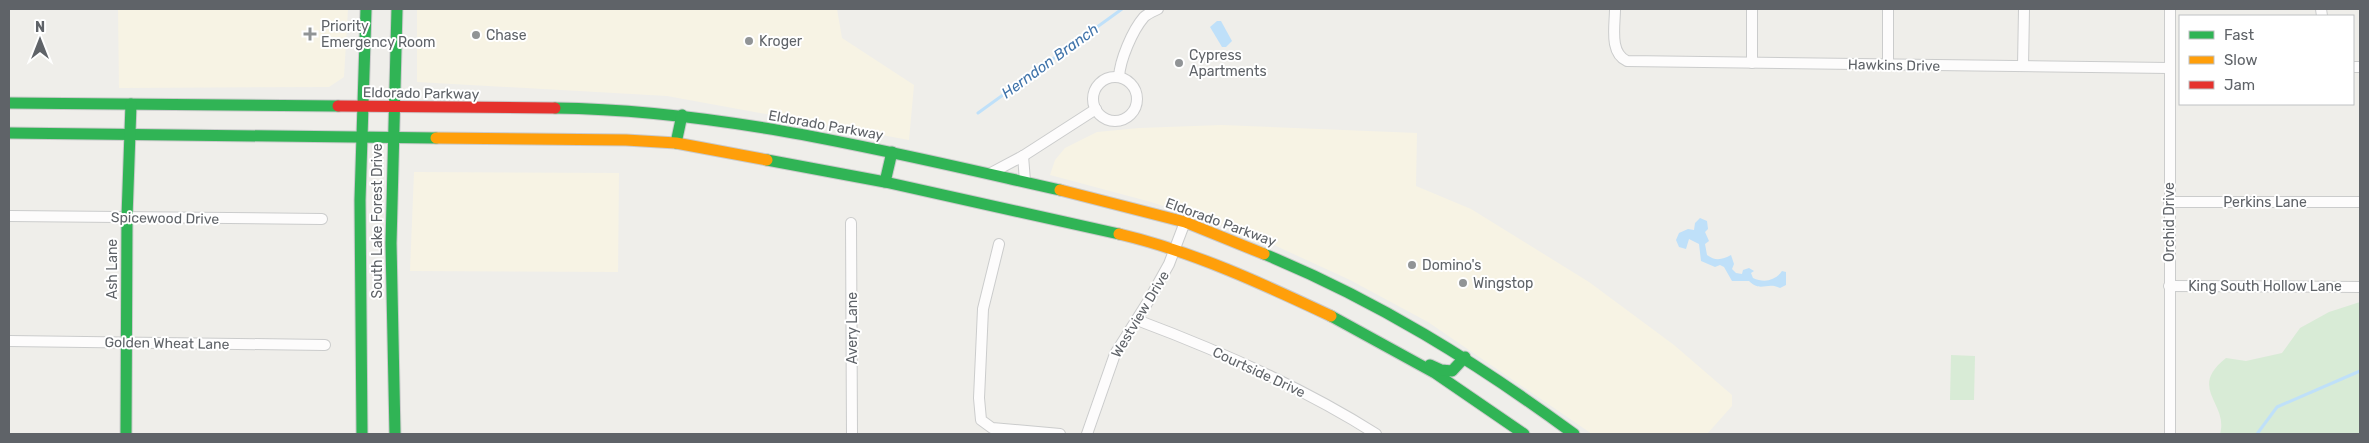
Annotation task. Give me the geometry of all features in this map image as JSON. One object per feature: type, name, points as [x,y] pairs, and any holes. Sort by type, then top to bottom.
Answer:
[{"type":"main road","name":"South Lake Forest Drive","points":[[362,434],[360,294],[361,138],[366,9]]},
{"type":"main road","name":"South Lake Forest Drive","points":[[395,434],[391,297],[397,9]]},
{"type":"main road","name":"Eldorado Parkway","points":[[9,103],[605,109],[682,115],[892,152],[1098,198],[1184,222],[1264,253],[1356,294],[1430,335],[1510,387],[1574,434]]},
{"type":"main road","name":"Ash Lane","points":[[126,434],[127,217],[131,104]]},
{"type":"main road","points":[[676,143],[682,115]]},
{"type":"main road","points":[[9,133],[610,139],[676,143],[885,182],[1136,238],[1174,250],[1286,296],[1384,345],[1414,361],[1524,434]]},
{"type":"main road","points":[[885,182],[892,152]]},
{"type":"main road","points":[[1384,345],[1395,346],[1441,370],[1452,371],[1465,357]]},
{"type":"street","points":[[1119,77],[1120,63],[1144,17],[1158,9]]},
{"type":"street","name":"Hawkins Drive","points":[[1615,9],[1615,48],[1619,56],[1631,61],[2170,68]]},
{"type":"street","points":[[1752,9],[1752,63]]},
{"type":"street","points":[[1888,9],[1888,65]]},
{"type":"street","points":[[2023,66],[2024,9]]},
{"type":"street","name":"Orchid Drive","points":[[2170,9],[2170,434]]},
{"type":"street","points":[[1119,77],[1132,84],[1137,98],[1132,112],[1121,120],[1114,120],[1101,115],[1096,110],[1093,96],[1099,84],[1105,79],[1119,77]]},
{"type":"street","points":[[991,173],[1023,156],[1096,110]]},
{"type":"street","points":[[1023,156],[1025,181]]},
{"type":"street","name":"Perkins Lane","points":[[2170,202],[2360,202]]},
{"type":"street","name":"Spicewood Drive","points":[[9,216],[322,219]]},
{"type":"street","name":"Westview Drive","points":[[1087,434],[1108,367],[1169,264],[1184,222]]},
{"type":"street","name":"Avery Lane","points":[[851,223],[852,434]]},
{"type":"street","points":[[999,244],[983,309],[979,398],[982,420],[992,428],[1060,434]]},
{"type":"street","name":"King South Hollow Lane","points":[[2169,286],[2360,287]]},
{"type":"street","name":"Courtside Drive","points":[[1137,320],[1226,356],[1283,382],[1376,434]]},
{"type":"street","name":"Golden Wheat Lane","points":[[9,341],[325,345]]},
{"type":"shaded area","points":[[118,9],[348,9],[344,77],[329,87],[119,88]]},
{"type":"shaded area","points":[[417,9],[837,9],[842,38],[914,85],[909,140],[667,96],[417,82]]},
{"type":"shaded area","points":[[1222,125],[1417,133],[1416,186],[1471,209],[1589,282],[1674,345],[1732,395],[1732,406],[1707,434],[1592,434],[1428,322],[1350,280],[1274,245],[1232,229],[1151,202],[1050,175],[1055,160],[1065,148],[1097,132],[1139,128]]},
{"type":"shaded area","points":[[414,172],[619,173],[618,272],[410,271]]},
{"type":"green space","points":[[2360,302],[2360,434],[2220,434],[2221,423],[2219,413],[2209,387],[2210,379],[2215,369],[2226,358],[2246,361],[2282,353],[2300,328],[2329,312]]},
{"type":"green space","points":[[1951,355],[1975,356],[1974,400],[1950,400]]},
{"type":"water","points":[[1217,21],[1221,21],[1232,41],[1226,47],[1222,47],[1210,27]]},
{"type":"water","points":[[1700,218],[1707,221],[1708,229],[1705,232],[1709,241],[1705,244],[1707,255],[1719,259],[1731,255],[1734,264],[1732,269],[1736,273],[1742,274],[1743,270],[1749,268],[1754,271],[1751,273],[1753,278],[1761,280],[1773,279],[1782,271],[1786,272],[1786,285],[1780,288],[1775,286],[1761,287],[1749,281],[1732,281],[1724,267],[1720,265],[1715,267],[1701,261],[1699,244],[1689,239],[1686,249],[1679,247],[1676,240],[1679,233],[1688,229],[1694,230],[1695,223]]},
{"type":"waterway","name":"Herndon Branch","points":[[978,113],[1122,9]]},
{"type":"waterway","points":[[2257,434],[2277,407],[2360,371]]},
{"type":"traffic: fast","points":[[362,434],[360,200],[366,9]]},
{"type":"traffic: fast","points":[[395,434],[391,243],[397,9]]},
{"type":"traffic: fast","points":[[9,103],[338,106]]},
{"type":"traffic: fast","points":[[126,434],[127,217],[131,104]]},
{"type":"traffic: fast","points":[[555,108],[682,116],[746,125],[873,148],[1060,190]]},
{"type":"traffic: fast","points":[[676,143],[682,115]]},
{"type":"traffic: fast","points":[[9,133],[436,138]]},
{"type":"traffic: fast","points":[[885,182],[892,152]]},
{"type":"traffic: fast","points":[[767,160],[885,182],[1119,234]]},
{"type":"traffic: fast","points":[[1264,254],[1346,291],[1424,334],[1500,382],[1574,434]]},
{"type":"traffic: fast","points":[[1331,316],[1435,373],[1524,434]]},
{"type":"traffic: fast","points":[[1430,365],[1441,370],[1452,371],[1465,357]]},
{"type":"traffic: slow","points":[[436,138],[626,140],[676,143],[767,160]]},
{"type":"traffic: slow","points":[[1060,190],[1185,222],[1264,254]]},
{"type":"traffic: slow","points":[[1119,234],[1173,249],[1200,259],[1253,280],[1331,316]]},
{"type":"traffic: jam","points":[[338,106],[555,108]]},
{"type":"place","name":"Priority Emergency Room","points":[[310,34]]},
{"type":"place","name":"Chase","points":[[476,35]]},
{"type":"place","name":"Kroger","points":[[749,41]]},
{"type":"place","name":"Cypress Apartments","points":[[1179,63]]},
{"type":"place","name":"Domino's","points":[[1412,265]]},
{"type":"place","name":"Wingstop","points":[[1463,283]]}]
